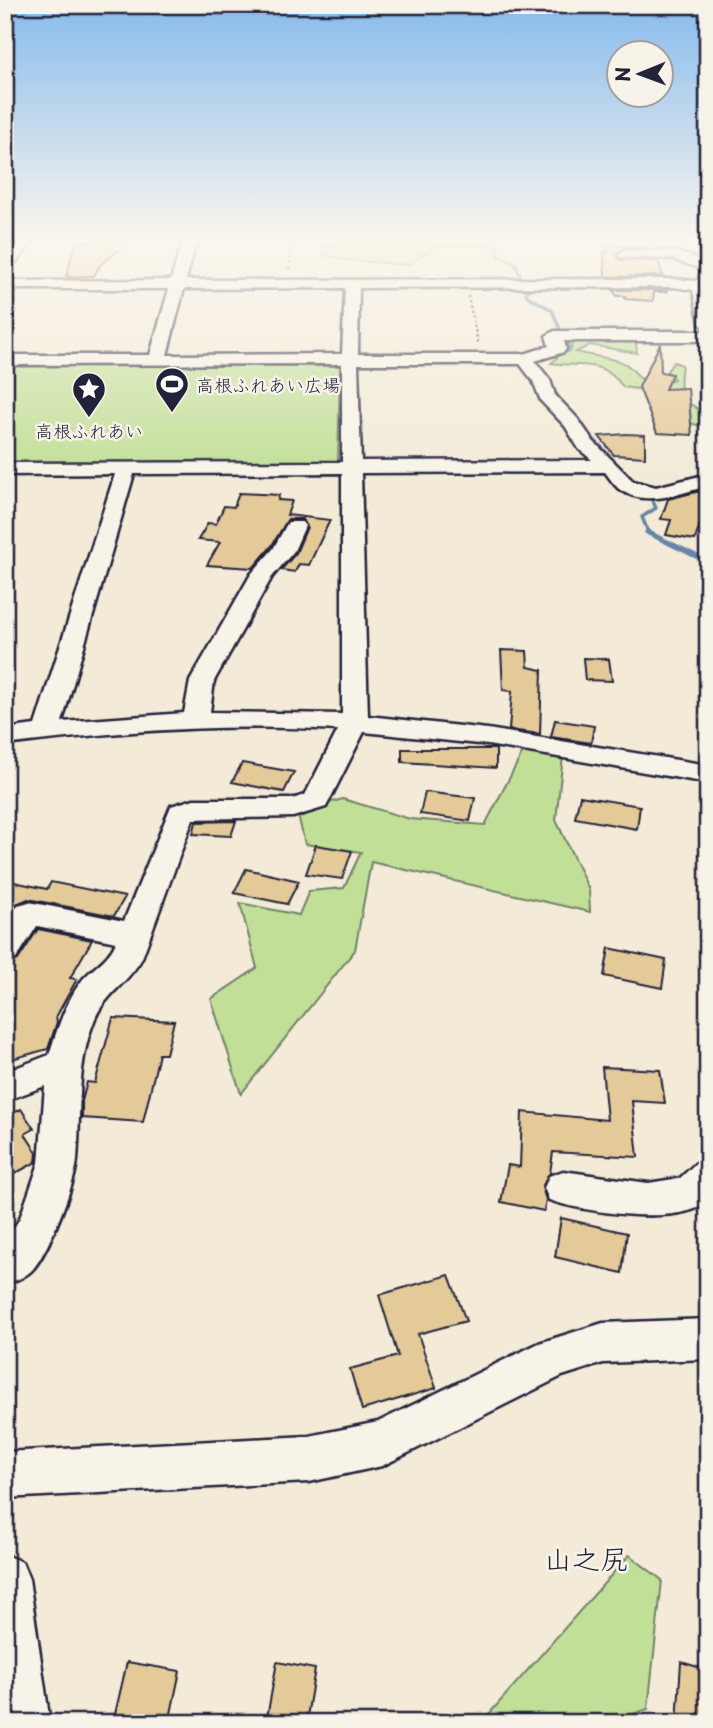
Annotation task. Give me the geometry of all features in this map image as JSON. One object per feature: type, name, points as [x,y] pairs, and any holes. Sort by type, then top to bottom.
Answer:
[{"type":"street","points":[[157,360],[170,319]]},
{"type":"street","points":[[5,1266],[19,1256],[37,1225],[58,1163],[64,1064],[77,1021],[94,989],[126,958],[181,813],[194,808],[293,808],[316,802],[355,723],[351,319]]},
{"type":"street","points":[[5,360],[525,359],[558,349],[554,336],[708,336]]},
{"type":"street","points":[[525,359],[541,380],[547,397],[572,423],[586,446],[610,466],[626,485],[648,492],[708,480]]},
{"type":"street","points":[[5,468],[610,466]]},
{"type":"street","points":[[46,732],[126,469]]},
{"type":"street","points":[[197,720],[202,681],[262,574],[283,551],[295,526]]},
{"type":"street","points":[[5,737],[157,720],[355,723],[510,740],[708,774]]},
{"type":"street","points":[[5,951],[29,913],[133,934]]},
{"type":"street","points":[[5,1087],[64,1064]]},
{"type":"street","points":[[563,1188],[648,1200],[690,1193],[708,1176]]},
{"type":"street","points":[[5,1475],[321,1456],[382,1444],[554,1358],[603,1343],[708,1339]]},
{"type":"street","points":[[5,1579],[24,1723]]},
{"type":"path","points":[[473,319],[483,359]]},
{"type":"green space","points":[[587,339],[636,343],[637,353],[590,345],[576,352],[628,365],[646,383],[662,383],[674,379],[667,371],[674,362],[682,365],[680,383],[683,396],[708,415],[708,429],[677,418],[674,394],[623,387],[599,368],[551,363],[574,343]]},
{"type":"green space","name":"高根ふれあい広場","points":[[340,364],[338,463],[5,464],[5,365]]},
{"type":"green space","points":[[524,750],[563,756],[556,820],[589,890],[590,912],[371,862],[355,950],[241,1094],[211,999],[257,968],[240,903],[299,915],[309,891],[344,888],[361,852],[305,844],[297,811],[343,799],[410,819],[485,825]]},
{"type":"green space","points":[[629,1555],[662,1580],[648,1709],[606,1723],[481,1723]]},
{"type":"building","points":[[660,344],[661,372],[672,374],[665,389],[688,388],[692,435],[657,433],[639,387]]},
{"type":"building","points":[[645,435],[645,457],[614,455],[599,436]]},
{"type":"building","points":[[708,489],[708,512],[704,511],[695,540],[666,535],[671,520],[661,519],[668,499]]},
{"type":"building","points":[[239,493],[279,495],[278,500],[292,501],[287,515],[330,520],[309,565],[299,564],[295,572],[281,570],[296,553],[307,527],[302,519],[288,519],[271,547],[253,568],[207,565],[220,542],[198,540],[208,523],[216,524],[224,506],[234,507]]},
{"type":"building","points":[[501,650],[527,651],[528,667],[542,670],[540,734],[509,730],[512,691],[503,690]]},
{"type":"building","points":[[583,658],[609,659],[612,681],[585,680]]},
{"type":"building","points":[[555,720],[594,726],[591,743],[551,737]]},
{"type":"building","points":[[402,749],[496,749],[496,768],[402,762]]},
{"type":"building","points":[[242,763],[294,772],[284,792],[232,782]]},
{"type":"building","points":[[425,792],[475,798],[470,821],[420,814]]},
{"type":"building","points":[[580,796],[640,806],[637,829],[575,818]]},
{"type":"building","points":[[236,821],[231,836],[193,834],[196,822]]},
{"type":"building","points":[[316,845],[352,851],[342,879],[306,874]]},
{"type":"building","points":[[246,869],[299,881],[287,904],[234,893]]},
{"type":"building","points":[[14,882],[47,889],[51,882],[125,897],[114,916],[28,899],[16,904],[5,920],[5,894]]},
{"type":"building","points":[[38,929],[92,940],[70,978],[77,979],[56,1017],[57,1022],[48,1049],[5,1061],[5,965],[18,960]]},
{"type":"building","points":[[609,948],[666,960],[662,988],[604,976]]},
{"type":"building","points":[[113,1018],[174,1021],[166,1054],[159,1054],[143,1122],[82,1118],[82,1101],[87,1082],[95,1083]]},
{"type":"building","points":[[602,1067],[660,1070],[665,1103],[632,1101],[638,1157],[553,1152],[550,1173],[542,1187],[546,1200],[544,1211],[501,1202],[508,1165],[520,1167],[522,1112],[607,1120]]},
{"type":"building","points":[[21,1109],[34,1129],[25,1134],[37,1153],[36,1162],[5,1179],[5,1117]]},
{"type":"building","points":[[561,1218],[627,1233],[622,1273],[555,1257]]},
{"type":"building","points":[[449,1275],[466,1321],[418,1334],[436,1388],[362,1410],[350,1369],[398,1356],[379,1295]]},
{"type":"building","points":[[127,1662],[180,1671],[169,1723],[113,1723]]},
{"type":"building","points":[[277,1662],[315,1669],[306,1723],[266,1723]]},
{"type":"building","points":[[681,1662],[708,1670],[708,1723],[677,1723]]},
{"type":"waterway","points":[[556,319],[561,332]]},
{"type":"waterway","points":[[555,354],[569,351],[571,348],[565,340]]},
{"type":"waterway","points":[[541,357],[537,361],[564,407]]},
{"type":"waterway","points":[[576,419],[632,481]]},
{"type":"waterway","points":[[648,533],[642,517],[656,508],[649,493]]},
{"type":"waterway","points":[[648,533],[702,559]]},
{"type":"place","name":"高根ふれあい広場","points":[[172,414]]},
{"type":"place","name":"高根ふれあい","points":[[89,419]]},
{"type":"district","name":"山之尻","points":[[586,1557]]}]
